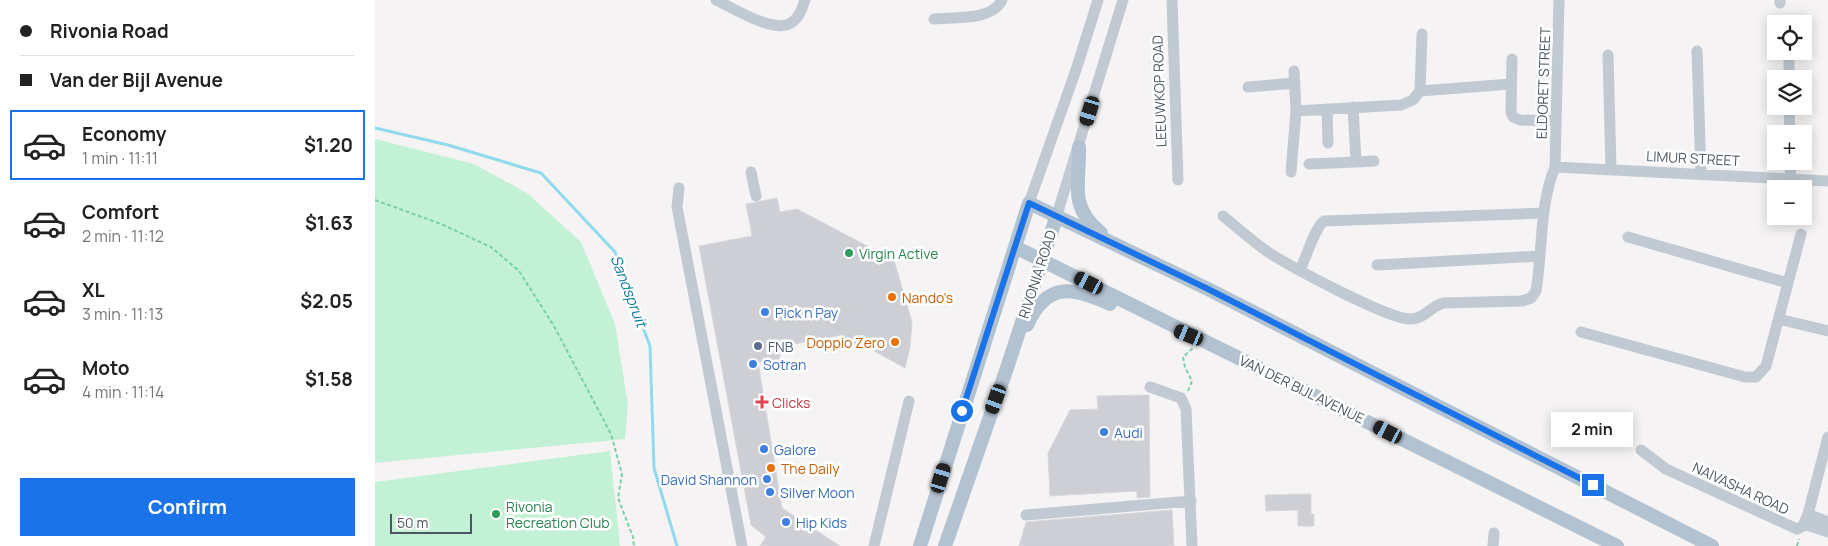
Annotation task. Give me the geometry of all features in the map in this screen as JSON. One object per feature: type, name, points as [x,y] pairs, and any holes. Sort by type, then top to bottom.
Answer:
[{"type":"main road","points":[[1079,148],[1077,198],[1081,210],[1092,225],[1113,242]]},
{"type":"main road","points":[[920,546],[1029,203],[1056,218],[1113,242],[1372,372],[1712,546]]},
{"type":"main road","name":"RIVONIA ROAD","points":[[945,546],[1008,366],[1041,258],[1056,218]]},
{"type":"main road","name":"VAN DER BIJL AVENUE","points":[[1015,247],[1041,258],[1195,338],[1318,396],[1617,546]]},
{"type":"main road","points":[[1008,366],[1035,309],[1050,296],[1067,291],[1085,293],[1195,338]]},
{"type":"main road","points":[[951,546],[957,508]]},
{"type":"street","points":[[716,0],[765,23],[778,26],[792,23],[800,13],[805,0]]},
{"type":"street","points":[[935,19],[987,14],[997,8],[1002,0]]},
{"type":"street","points":[[1029,203],[1077,67],[1097,0]]},
{"type":"street","name":"RIVONIA ROAD","points":[[1056,218],[1123,0]]},
{"type":"street","name":"LEEUWKOP ROAD","points":[[1172,0],[1178,180]]},
{"type":"street","name":"ELDORET STREET","points":[[1300,270],[1391,315],[1411,319],[1418,318],[1437,305],[1444,303],[1522,301],[1531,298],[1536,291],[1544,213],[1548,189],[1555,167],[1559,0]]},
{"type":"street","points":[[1420,91],[1422,34]]},
{"type":"street","points":[[1697,51],[1701,174]]},
{"type":"street","points":[[1607,55],[1611,168]]},
{"type":"street","points":[[1511,59],[1511,112],[1513,117],[1520,120],[1556,121]]},
{"type":"street","points":[[1291,172],[1296,110],[1293,71]]},
{"type":"street","points":[[1248,87],[1295,83]]},
{"type":"street","points":[[1296,110],[1407,104],[1420,91],[1511,84]]},
{"type":"street","points":[[1353,107],[1356,162]]},
{"type":"street","points":[[1327,109],[1328,143]]},
{"type":"street","points":[[1309,164],[1374,162]]},
{"type":"street","name":"LIMUR STREET","points":[[1555,167],[1611,168],[1828,181]]},
{"type":"street","points":[[1790,170],[1791,179]]},
{"type":"street","points":[[751,172],[756,196]]},
{"type":"street","points":[[679,188],[677,207],[742,546]]},
{"type":"street","points":[[1223,216],[1272,255],[1300,270],[1311,250],[1317,228],[1324,221],[1544,213]]},
{"type":"street","points":[[1581,332],[1751,378],[1761,373],[1766,366],[1801,234]]},
{"type":"street","points":[[1628,237],[1788,283]]},
{"type":"street","points":[[1377,265],[1540,256]]},
{"type":"street","points":[[1779,319],[1828,331]]},
{"type":"street","points":[[1150,387],[1181,398],[1184,403],[1193,546]]},
{"type":"street","points":[[874,546],[909,401]]},
{"type":"street","name":"NAIVASHA ROAD","points":[[1641,450],[1666,469],[1791,528],[1799,528],[1806,519],[1823,473],[1828,437]]},
{"type":"street","points":[[1026,515],[1191,501]]},
{"type":"street","points":[[1806,519],[1828,522]]},
{"type":"street","points":[[1806,519],[1828,532]]},
{"type":"street","points":[[1493,546],[1494,533]]},
{"type":"path","points":[[375,200],[441,224],[491,247],[519,271],[554,326],[611,434],[622,474],[618,498],[633,537],[634,546]]},
{"type":"path","points":[[1184,403],[1192,380],[1185,367],[1183,357],[1195,338]]},
{"type":"green space","points":[[375,139],[474,164],[527,193],[581,242],[615,324],[628,405],[625,439],[375,463]]},
{"type":"green space","name":"Rivonia Recreation Club","points":[[610,451],[620,546],[375,546],[375,482]]},
{"type":"building","points":[[777,198],[780,212],[797,209],[894,260],[912,322],[910,348],[905,368],[872,350],[866,343],[844,347],[842,335],[779,347],[780,359],[758,362],[782,508],[840,546],[760,546],[766,537],[751,525],[699,246],[752,236],[746,204]]},
{"type":"building","name":"Audi","points":[[1149,395],[1150,497],[1137,498],[1137,491],[1050,496],[1048,453],[1070,410],[1098,409],[1097,396]]},
{"type":"building","points":[[1311,494],[1311,514],[1314,514],[1314,526],[1298,526],[1298,510],[1266,511],[1265,495]]},
{"type":"building","points":[[1172,510],[1174,546],[1019,546],[1026,522]]},
{"type":"waterway","name":"Sandspruit","points":[[375,128],[448,145],[541,173],[615,252],[650,346],[654,468],[677,546]]},
{"type":"place","name":"Virgin Active","points":[[849,253]]},
{"type":"place","name":"Nando's","points":[[892,297]]},
{"type":"place","name":"Pick n Pay","points":[[765,312]]},
{"type":"place","name":"Doppio Zero","points":[[895,342]]},
{"type":"place","name":"FNB","points":[[758,346]]},
{"type":"place","name":"Sotran","points":[[753,364]]},
{"type":"place","name":"Clicks","points":[[762,402]]},
{"type":"place","name":"Audi","points":[[1104,432]]},
{"type":"place","name":"Galore","points":[[764,449]]},
{"type":"place","name":"The Daily","points":[[771,468]]},
{"type":"place","name":"David Shannon","points":[[767,479]]},
{"type":"place","name":"Silver Moon","points":[[770,492]]},
{"type":"place","name":"Rivonia Recreation Club","points":[[496,514]]},
{"type":"place","name":"Hip Kids","points":[[786,522]]},
{"type":"route","points":[[962,411],[1029,203],[1056,218],[1113,242],[1208,289],[1593,485]]}]
